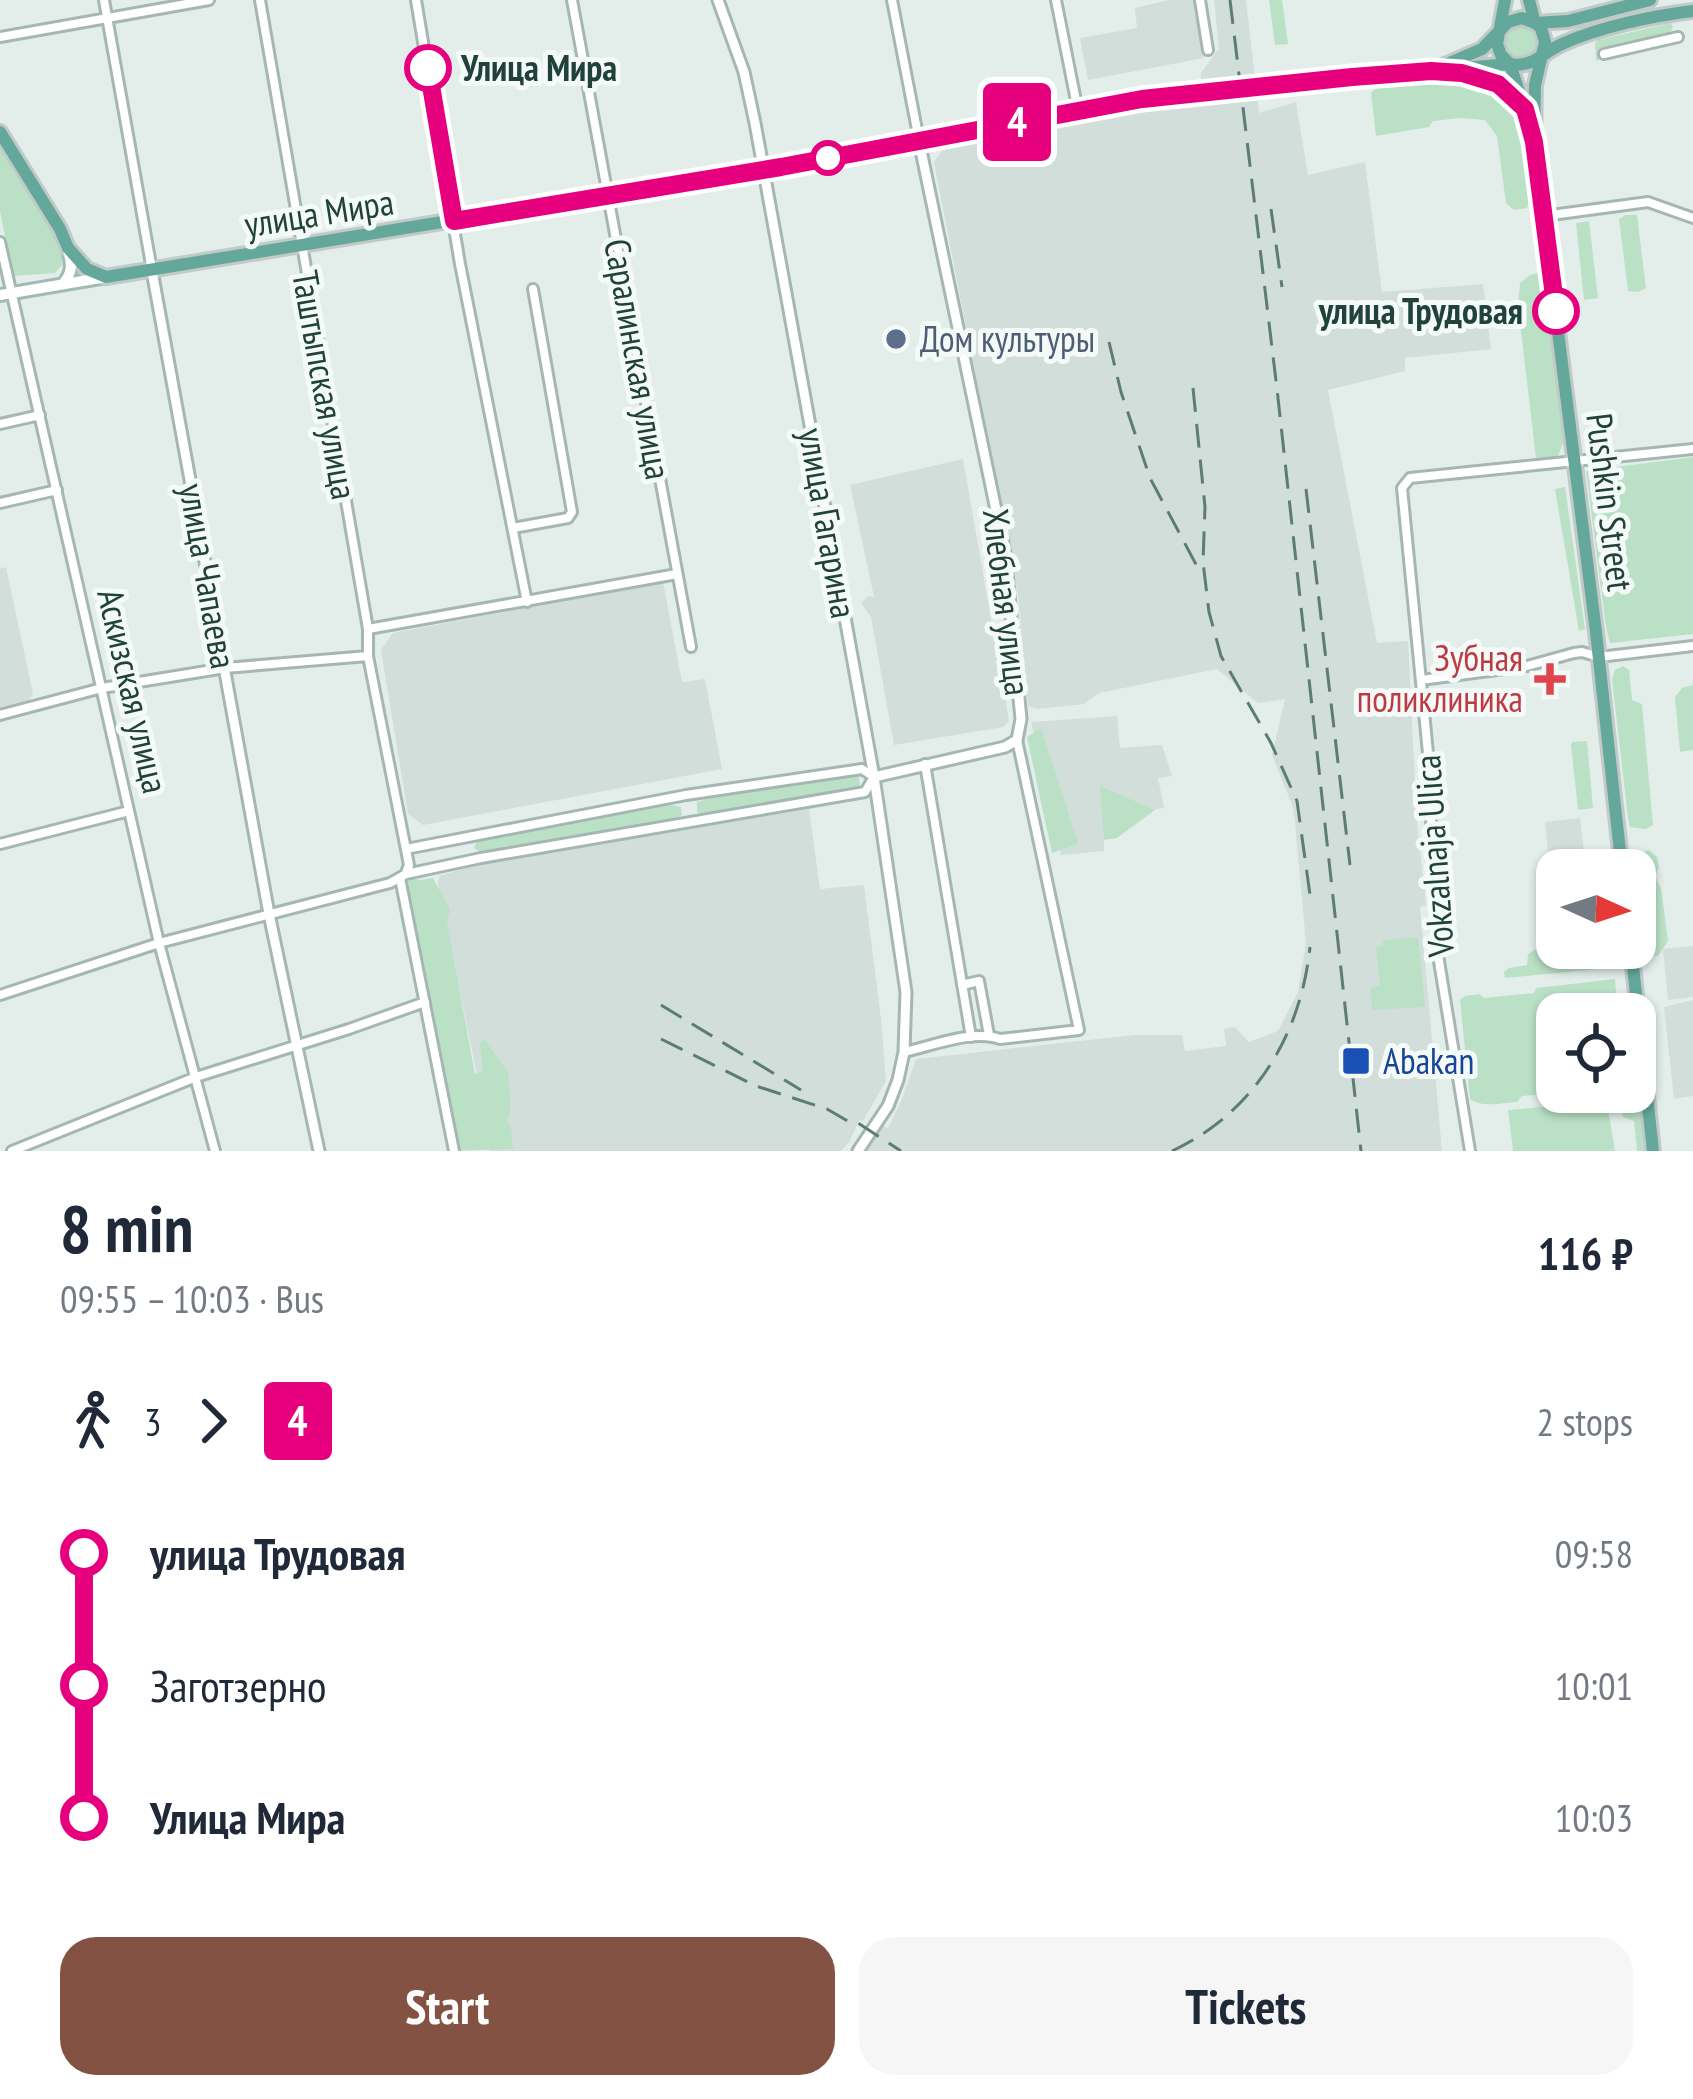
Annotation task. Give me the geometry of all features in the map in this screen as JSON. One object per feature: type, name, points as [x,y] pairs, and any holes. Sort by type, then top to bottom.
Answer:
[{"type":"main road","points":[[1505,0],[1498,50],[1510,64],[1534,142]]},
{"type":"main road","points":[[1529,0],[1535,23]]},
{"type":"main road","points":[[1535,23],[1650,0]]},
{"type":"main road","points":[[1431,71],[1526,65],[1570,40],[1693,11]]},
{"type":"main road","points":[[1431,71],[1468,57],[1515,19],[1535,23],[1545,42],[1533,98],[1534,142]]},
{"type":"main road","name":"улица Мира","points":[[7,294],[763,170],[1202,91],[1431,71]]},
{"type":"main road","points":[[1431,71],[1490,80],[1525,109]]},
{"type":"main road","points":[[0,132],[68,248],[72,264],[63,284]]},
{"type":"main road","name":"Pushkin Street","points":[[1534,142],[1620,849]]},
{"type":"main road","points":[[68,248],[87,269],[106,278]]},
{"type":"main road","points":[[1633,969],[1653,1151]]},
{"type":"street","name":"улица Чапаева","points":[[104,0],[269,914],[319,1151]]},
{"type":"street","points":[[0,37],[208,0]]},
{"type":"street","name":"Таштыпская улица","points":[[260,0],[368,628],[368,656],[409,865],[403,876],[451,1150]]},
{"type":"street","points":[[416,0],[526,602]]},
{"type":"street","name":"Саралинская улица","points":[[572,0],[692,647]]},
{"type":"street","name":"улица Гагарина","points":[[718,0],[744,72],[763,170],[874,777],[907,992],[904,1052],[888,1106],[858,1151]]},
{"type":"street","name":"Хлебная улица","points":[[892,0],[1005,553],[1021,701],[1017,740],[1079,1030],[1000,1039],[971,1037],[904,1052]]},
{"type":"street","points":[[1056,0],[1078,111]]},
{"type":"street","points":[[1200,0],[1208,50]]},
{"type":"street","points":[[1604,54],[1678,37]]},
{"type":"street","points":[[1544,216],[1648,202],[1693,218]]},
{"type":"street","name":"Аскизская улица","points":[[0,242],[7,294],[40,415],[159,944],[215,1151]]},
{"type":"street","points":[[513,529],[568,518],[572,512],[533,289]]},
{"type":"street","points":[[0,424],[40,415]]},
{"type":"street","points":[[1574,463],[1693,449]]},
{"type":"street","name":"Vokzalnaja Ulica","points":[[1470,1151],[1437,949],[1428,753],[1402,488],[1410,478],[1574,463]]},
{"type":"street","points":[[0,503],[57,490]]},
{"type":"street","points":[[368,628],[677,574]]},
{"type":"street","points":[[1421,680],[1527,666],[1582,652],[1599,657],[1693,646]]},
{"type":"street","points":[[0,715],[102,688],[225,668],[368,656]]},
{"type":"street","points":[[406,848],[686,795],[862,770],[874,777],[1006,748],[1017,740]]},
{"type":"street","points":[[925,764],[971,1037]]},
{"type":"street","points":[[0,995],[159,944],[403,876],[865,792],[874,777]]},
{"type":"street","points":[[0,844],[129,811]]},
{"type":"street","points":[[962,985],[979,981],[989,1035]]},
{"type":"street","points":[[12,1151],[196,1077],[425,1002]]},
{"type":"shaded area","points":[[1197,0],[1204,58],[1088,80],[1080,38],[1137,28],[1135,8]]},
{"type":"shaded area","points":[[1214,0],[1246,0],[1259,113],[1296,102],[1308,175],[1365,162],[1382,292],[1483,284],[1491,349],[1405,358],[1405,371],[1328,390],[1377,643],[1408,641],[1426,905],[1420,907],[1442,1151],[867,1151],[882,1126],[888,1128],[916,1059],[1135,1035],[1182,1035],[1185,1051],[1226,1046],[1224,1029],[1235,1027],[1249,1042],[1278,1031],[1298,992],[1306,943],[1295,823],[1272,755],[1285,699],[1258,703],[1217,669],[1099,693],[1084,704],[1028,706],[1018,596],[934,162],[945,146],[1145,111],[1217,105],[1201,83],[1201,73],[1219,48]]},
{"type":"shaded area","points":[[963,459],[1009,721],[1004,727],[894,745],[871,617],[861,603],[874,597],[850,485]]},
{"type":"shaded area","points":[[6,567],[33,694],[27,703],[0,711],[0,569]]},
{"type":"shaded area","points":[[663,582],[682,682],[705,679],[722,769],[423,825],[408,814],[381,650],[393,633]]},
{"type":"shaded area","points":[[1117,716],[1120,748],[1162,745],[1172,776],[1158,778],[1164,808],[1104,818],[1104,851],[1061,855],[1031,722]]},
{"type":"shaded area","points":[[809,809],[820,889],[864,885],[881,1019],[886,1081],[841,1151],[490,1151],[439,876],[480,864]]},
{"type":"shaded area","points":[[1580,818],[1584,849],[1548,849],[1545,822]]},
{"type":"shaded area","points":[[1693,946],[1693,997],[1668,1000],[1663,949]]},
{"type":"shaded area","points":[[1693,1000],[1693,1096],[1674,1099],[1664,1007]]},
{"type":"green space","points":[[1269,0],[1282,0],[1288,44],[1275,45]]},
{"type":"green space","points":[[1670,23],[1670,34],[1603,51],[1596,61],[1598,40]]},
{"type":"green space","points":[[1522,26],[1533,31],[1538,42],[1533,53],[1522,58],[1511,53],[1506,42],[1511,31]]},
{"type":"green space","points":[[1448,80],[1491,88],[1511,105],[1526,150],[1527,208],[1514,210],[1506,203],[1497,136],[1485,120],[1433,121],[1429,127],[1376,136],[1371,93],[1377,87]]},
{"type":"green space","points":[[0,144],[64,253],[55,273],[13,276],[0,211]]},
{"type":"green space","points":[[1637,215],[1646,288],[1638,292],[1628,291],[1619,219]]},
{"type":"green space","points":[[1589,221],[1598,298],[1584,300],[1576,223]]},
{"type":"green space","points":[[1544,271],[1563,443],[1558,456],[1546,460],[1536,458],[1518,306],[1520,283]]},
{"type":"green space","points":[[1693,457],[1693,634],[1610,643],[1586,471]]},
{"type":"green space","points":[[1565,487],[1585,629],[1579,631],[1555,489]]},
{"type":"green space","points":[[1623,666],[1629,670],[1632,700],[1642,704],[1653,825],[1646,829],[1630,827],[1628,818],[1612,679]]},
{"type":"green space","points":[[1693,685],[1693,750],[1680,752],[1675,697],[1682,688]]},
{"type":"green space","points":[[1041,728],[1078,843],[1052,853],[1027,737]]},
{"type":"green space","points":[[1587,741],[1593,808],[1578,810],[1571,745]]},
{"type":"green space","points":[[859,777],[860,787],[703,815],[697,812],[697,802],[731,791]]},
{"type":"green space","points":[[1100,786],[1155,810],[1117,838],[1104,840]]},
{"type":"green space","points":[[660,803],[681,807],[682,815],[672,821],[481,853],[474,848],[478,838]]},
{"type":"green space","points":[[408,878],[433,878],[450,909],[447,923],[475,1074],[483,1072],[483,1038],[508,1072],[511,1107],[507,1121],[513,1149],[450,1151],[403,883]]},
{"type":"green space","points":[[1656,879],[1668,941],[1656,956]]},
{"type":"green space","points":[[1441,880],[1450,887],[1456,940],[1444,938]]},
{"type":"green space","points":[[1418,937],[1425,1007],[1372,1010],[1370,988],[1380,986],[1376,947],[1383,946],[1383,940]]},
{"type":"green space","points":[[1536,949],[1536,969],[1598,969],[1505,978],[1509,968],[1527,965],[1528,954]]},
{"type":"green space","points":[[1615,979],[1616,993],[1536,993],[1536,1095],[1493,1104],[1470,1099],[1460,1000],[1479,994],[1484,998],[1534,993],[1536,988]]},
{"type":"green space","points":[[1508,1110],[1609,1113],[1615,1151],[1513,1151]]},
{"type":"green space","points":[[1622,1113],[1642,1113],[1644,1151],[1637,1151],[1634,1121]]},
{"type":"railway","points":[[1230,0],[1361,1151]]},
{"type":"railway","points":[[1271,209],[1282,287]]},
{"type":"railway","points":[[1109,342],[1150,478],[1199,570]]},
{"type":"railway","points":[[1193,388],[1209,612],[1221,656],[1271,743],[1297,801],[1311,902]]},
{"type":"railway","points":[[1306,489],[1350,865]]},
{"type":"railway","points":[[1172,1151],[1227,1115],[1268,1068],[1296,1011],[1310,947]]},
{"type":"railway","points":[[661,1005],[801,1090]]},
{"type":"railway","points":[[661,1039],[756,1086],[858,1123],[901,1151]]},
{"type":"bus line","name":"4","points":[[428,68],[454,221],[781,167],[1142,99],[1431,71],[1479,76],[1507,90],[1525,109],[1534,142],[1556,311]]},
{"type":"place","name":"Улица Мира","points":[[428,68]]},
{"type":"place","name":"улица Трудовая","points":[[1556,311]]},
{"type":"place","name":"Дом культуры","points":[[896,339]]},
{"type":"place","name":"Зубная поликлиника","points":[[1550,679]]},
{"type":"place","name":"Abakan","points":[[1356,1061]]}]
